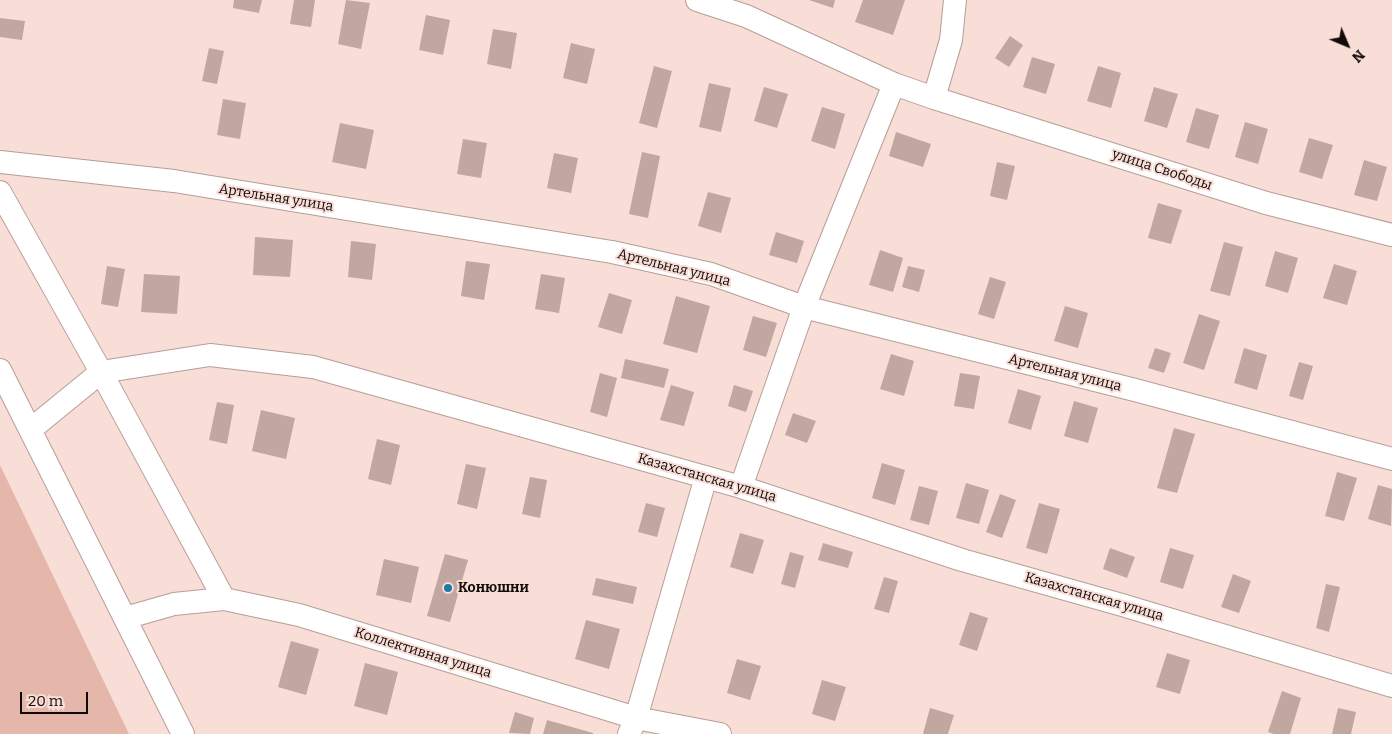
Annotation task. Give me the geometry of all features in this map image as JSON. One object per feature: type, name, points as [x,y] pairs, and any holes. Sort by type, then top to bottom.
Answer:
[{"type":"street","name":"улица Свободы","points":[[697,0],[746,16],[894,84],[934,98],[1266,203],[1392,235]]},
{"type":"street","points":[[934,98],[951,40],[956,0]]},
{"type":"street","points":[[741,486],[804,307],[894,84]]},
{"type":"street","name":"Артельная улица","points":[[0,162],[174,182],[612,252],[711,274],[804,307],[1135,390],[1392,459]]},
{"type":"street","points":[[0,192],[101,372],[224,599]]},
{"type":"street","name":"Казахстанская улица","points":[[101,372],[210,355],[313,367],[741,486],[962,560],[1122,605],[1392,686]]},
{"type":"street","points":[[0,370],[183,734]]},
{"type":"street","points":[[30,430],[101,372]]},
{"type":"street","points":[[633,726],[706,477]]},
{"type":"street","name":"Коллективная улица","points":[[125,618],[174,604],[224,599],[299,614],[633,726],[720,734]]},
{"type":"shaded area","points":[[0,465],[129,734],[0,734]]},
{"type":"building","points":[[234,0],[262,0],[259,13],[233,8]]},
{"type":"building","points":[[294,0],[315,0],[311,27],[290,24]]},
{"type":"building","points":[[346,0],[370,3],[361,49],[338,44]]},
{"type":"building","points":[[809,0],[835,0],[833,8]]},
{"type":"building","points":[[863,0],[905,0],[893,35],[855,22]]},
{"type":"building","points":[[426,15],[450,20],[443,55],[419,50]]},
{"type":"building","points":[[0,18],[25,21],[22,40],[0,37]]},
{"type":"building","points":[[493,29],[517,33],[511,69],[487,64]]},
{"type":"building","points":[[1010,36],[1023,45],[1009,67],[995,58]]},
{"type":"building","points":[[571,43],[595,49],[587,84],[563,78]]},
{"type":"building","points":[[209,48],[224,51],[217,84],[202,81]]},
{"type":"building","points":[[1032,57],[1055,64],[1046,94],[1023,87]]},
{"type":"building","points":[[654,66],[672,71],[657,128],[639,123]]},
{"type":"building","points":[[1098,66],[1121,73],[1111,108],[1087,101]]},
{"type":"building","points":[[709,83],[731,88],[721,132],[699,127]]},
{"type":"building","points":[[764,87],[788,94],[777,128],[754,121]]},
{"type":"building","points":[[1154,87],[1178,94],[1167,128],[1144,121]]},
{"type":"building","points":[[223,99],[246,103],[240,139],[217,135]]},
{"type":"building","points":[[822,107],[845,114],[835,149],[811,141]]},
{"type":"building","points":[[1196,108],[1219,115],[1209,149],[1186,142]]},
{"type":"building","points":[[1245,122],[1268,129],[1258,164],[1235,157]]},
{"type":"building","points":[[340,123],[374,130],[366,169],[332,162]]},
{"type":"building","points":[[896,132],[931,144],[923,167],[889,156]]},
{"type":"building","points":[[1309,138],[1333,145],[1322,179],[1299,172]]},
{"type":"building","points":[[463,139],[487,143],[481,178],[457,174]]},
{"type":"building","points":[[642,152],[660,156],[648,218],[629,214]]},
{"type":"building","points":[[554,153],[578,158],[571,193],[547,188]]},
{"type":"building","points":[[1364,160],[1387,167],[1377,201],[1354,195]]},
{"type":"building","points":[[997,162],[1015,166],[1007,200],[990,196]]},
{"type":"building","points":[[708,192],[731,198],[721,233],[698,226]]},
{"type":"building","points":[[1158,203],[1182,210],[1171,244],[1148,238]]},
{"type":"building","points":[[776,232],[804,241],[797,263],[769,255]]},
{"type":"building","points":[[255,237],[293,240],[290,277],[253,275]]},
{"type":"building","points":[[351,241],[376,244],[372,280],[348,277]]},
{"type":"building","points":[[1224,242],[1243,247],[1230,296],[1210,291]]},
{"type":"building","points":[[880,250],[903,258],[893,292],[869,285]]},
{"type":"building","points":[[1275,251],[1298,258],[1288,293],[1265,286]]},
{"type":"building","points":[[466,261],[490,264],[484,300],[461,296]]},
{"type":"building","points":[[1334,264],[1357,271],[1347,305],[1323,298]]},
{"type":"building","points":[[107,266],[125,269],[118,307],[101,304]]},
{"type":"building","points":[[908,266],[925,270],[919,292],[902,287]]},
{"type":"building","points":[[144,274],[180,276],[177,314],[141,312]]},
{"type":"building","points":[[541,274],[565,278],[559,313],[535,309]]},
{"type":"building","points":[[990,277],[1006,282],[994,319],[978,314]]},
{"type":"building","points":[[609,293],[632,300],[622,334],[598,327]]},
{"type":"building","points":[[676,296],[710,306],[697,353],[663,344]]},
{"type":"building","points":[[1065,306],[1088,313],[1078,348],[1054,341]]},
{"type":"building","points":[[1199,314],[1220,321],[1204,370],[1183,363]]},
{"type":"building","points":[[753,316],[777,323],[766,357],[743,350]]},
{"type":"building","points":[[1155,348],[1171,353],[1164,373],[1148,368]]},
{"type":"building","points":[[1244,348],[1267,355],[1257,390],[1234,383]]},
{"type":"building","points":[[891,354],[914,361],[904,396],[880,389]]},
{"type":"building","points":[[625,359],[669,369],[664,388],[621,378]]},
{"type":"building","points":[[1299,362],[1313,366],[1303,400],[1289,396]]},
{"type":"building","points":[[600,373],[617,378],[607,417],[590,412]]},
{"type":"building","points":[[960,373],[980,376],[974,409],[954,406]]},
{"type":"building","points":[[671,385],[694,392],[684,426],[660,420]]},
{"type":"building","points":[[734,385],[753,391],[746,412],[728,406]]},
{"type":"building","points":[[1018,389],[1041,396],[1031,430],[1008,423]]},
{"type":"building","points":[[1074,401],[1098,408],[1088,443],[1064,436]]},
{"type":"building","points":[[217,402],[234,405],[227,444],[209,440]]},
{"type":"building","points":[[261,410],[295,418],[286,459],[252,451]]},
{"type":"building","points":[[793,413],[816,421],[807,443],[785,435]]},
{"type":"building","points":[[1174,428],[1195,434],[1177,493],[1157,488]]},
{"type":"building","points":[[377,439],[400,445],[391,485],[368,479]]},
{"type":"building","points":[[882,463],[905,470],[895,505],[872,498]]},
{"type":"building","points":[[466,464],[486,468],[477,509],[457,504]]},
{"type":"building","points":[[1337,472],[1357,478],[1344,521],[1325,516]]},
{"type":"building","points":[[530,477],[547,480],[540,518],[522,514]]},
{"type":"building","points":[[966,483],[989,490],[979,524],[956,518]]},
{"type":"building","points":[[1378,485],[1392,489],[1391,526],[1368,519]]},
{"type":"building","points":[[919,486],[938,491],[929,525],[910,520]]},
{"type":"building","points":[[1000,494],[1016,500],[1002,538],[986,532]]},
{"type":"building","points":[[646,503],[665,508],[657,537],[638,532]]},
{"type":"building","points":[[1039,503],[1060,509],[1047,554],[1026,548]]},
{"type":"building","points":[[740,533],[764,540],[753,574],[730,567]]},
{"type":"building","points":[[823,543],[853,552],[848,568],[818,560]]},
{"type":"building","points":[[1110,548],[1135,557],[1127,578],[1103,569]]},
{"type":"building","points":[[1170,548],[1194,555],[1183,589],[1160,582]]},
{"type":"building","points":[[790,552],[804,556],[795,588],[781,584]]},
{"type":"building","name":"Конюшни","points":[[445,554],[468,560],[450,622],[427,616]]},
{"type":"building","points":[[384,559],[419,567],[411,603],[376,595]]},
{"type":"building","points":[[1233,574],[1251,581],[1239,613],[1221,607]]},
{"type":"building","points":[[884,577],[898,581],[889,613],[874,609]]},
{"type":"building","points":[[596,578],[637,587],[633,604],[592,595]]},
{"type":"building","points":[[1326,584],[1340,587],[1329,632],[1316,628]]},
{"type":"building","points":[[970,612],[988,618],[977,651],[959,645]]},
{"type":"building","points":[[586,620],[620,629],[609,669],[575,659]]},
{"type":"building","points":[[291,641],[319,649],[306,695],[278,687]]},
{"type":"building","points":[[1167,653],[1190,660],[1180,694],[1156,687]]},
{"type":"building","points":[[737,659],[761,666],[750,700],[727,693]]},
{"type":"building","points":[[365,663],[398,672],[387,715],[354,706]]},
{"type":"building","points":[[822,680],[846,687],[835,721],[812,714]]},
{"type":"building","points":[[1282,691],[1301,698],[1290,734],[1274,734],[1268,732]]},
{"type":"building","points":[[930,708],[954,715],[948,734],[923,734]]},
{"type":"building","points":[[1338,708],[1356,712],[1351,734],[1332,734]]},
{"type":"building","points":[[515,712],[534,718],[530,734],[509,733]]},
{"type":"building","points":[[547,720],[593,733],[593,734],[543,734]]},
{"type":"place","name":"Конюшни","points":[[448,588]]}]
